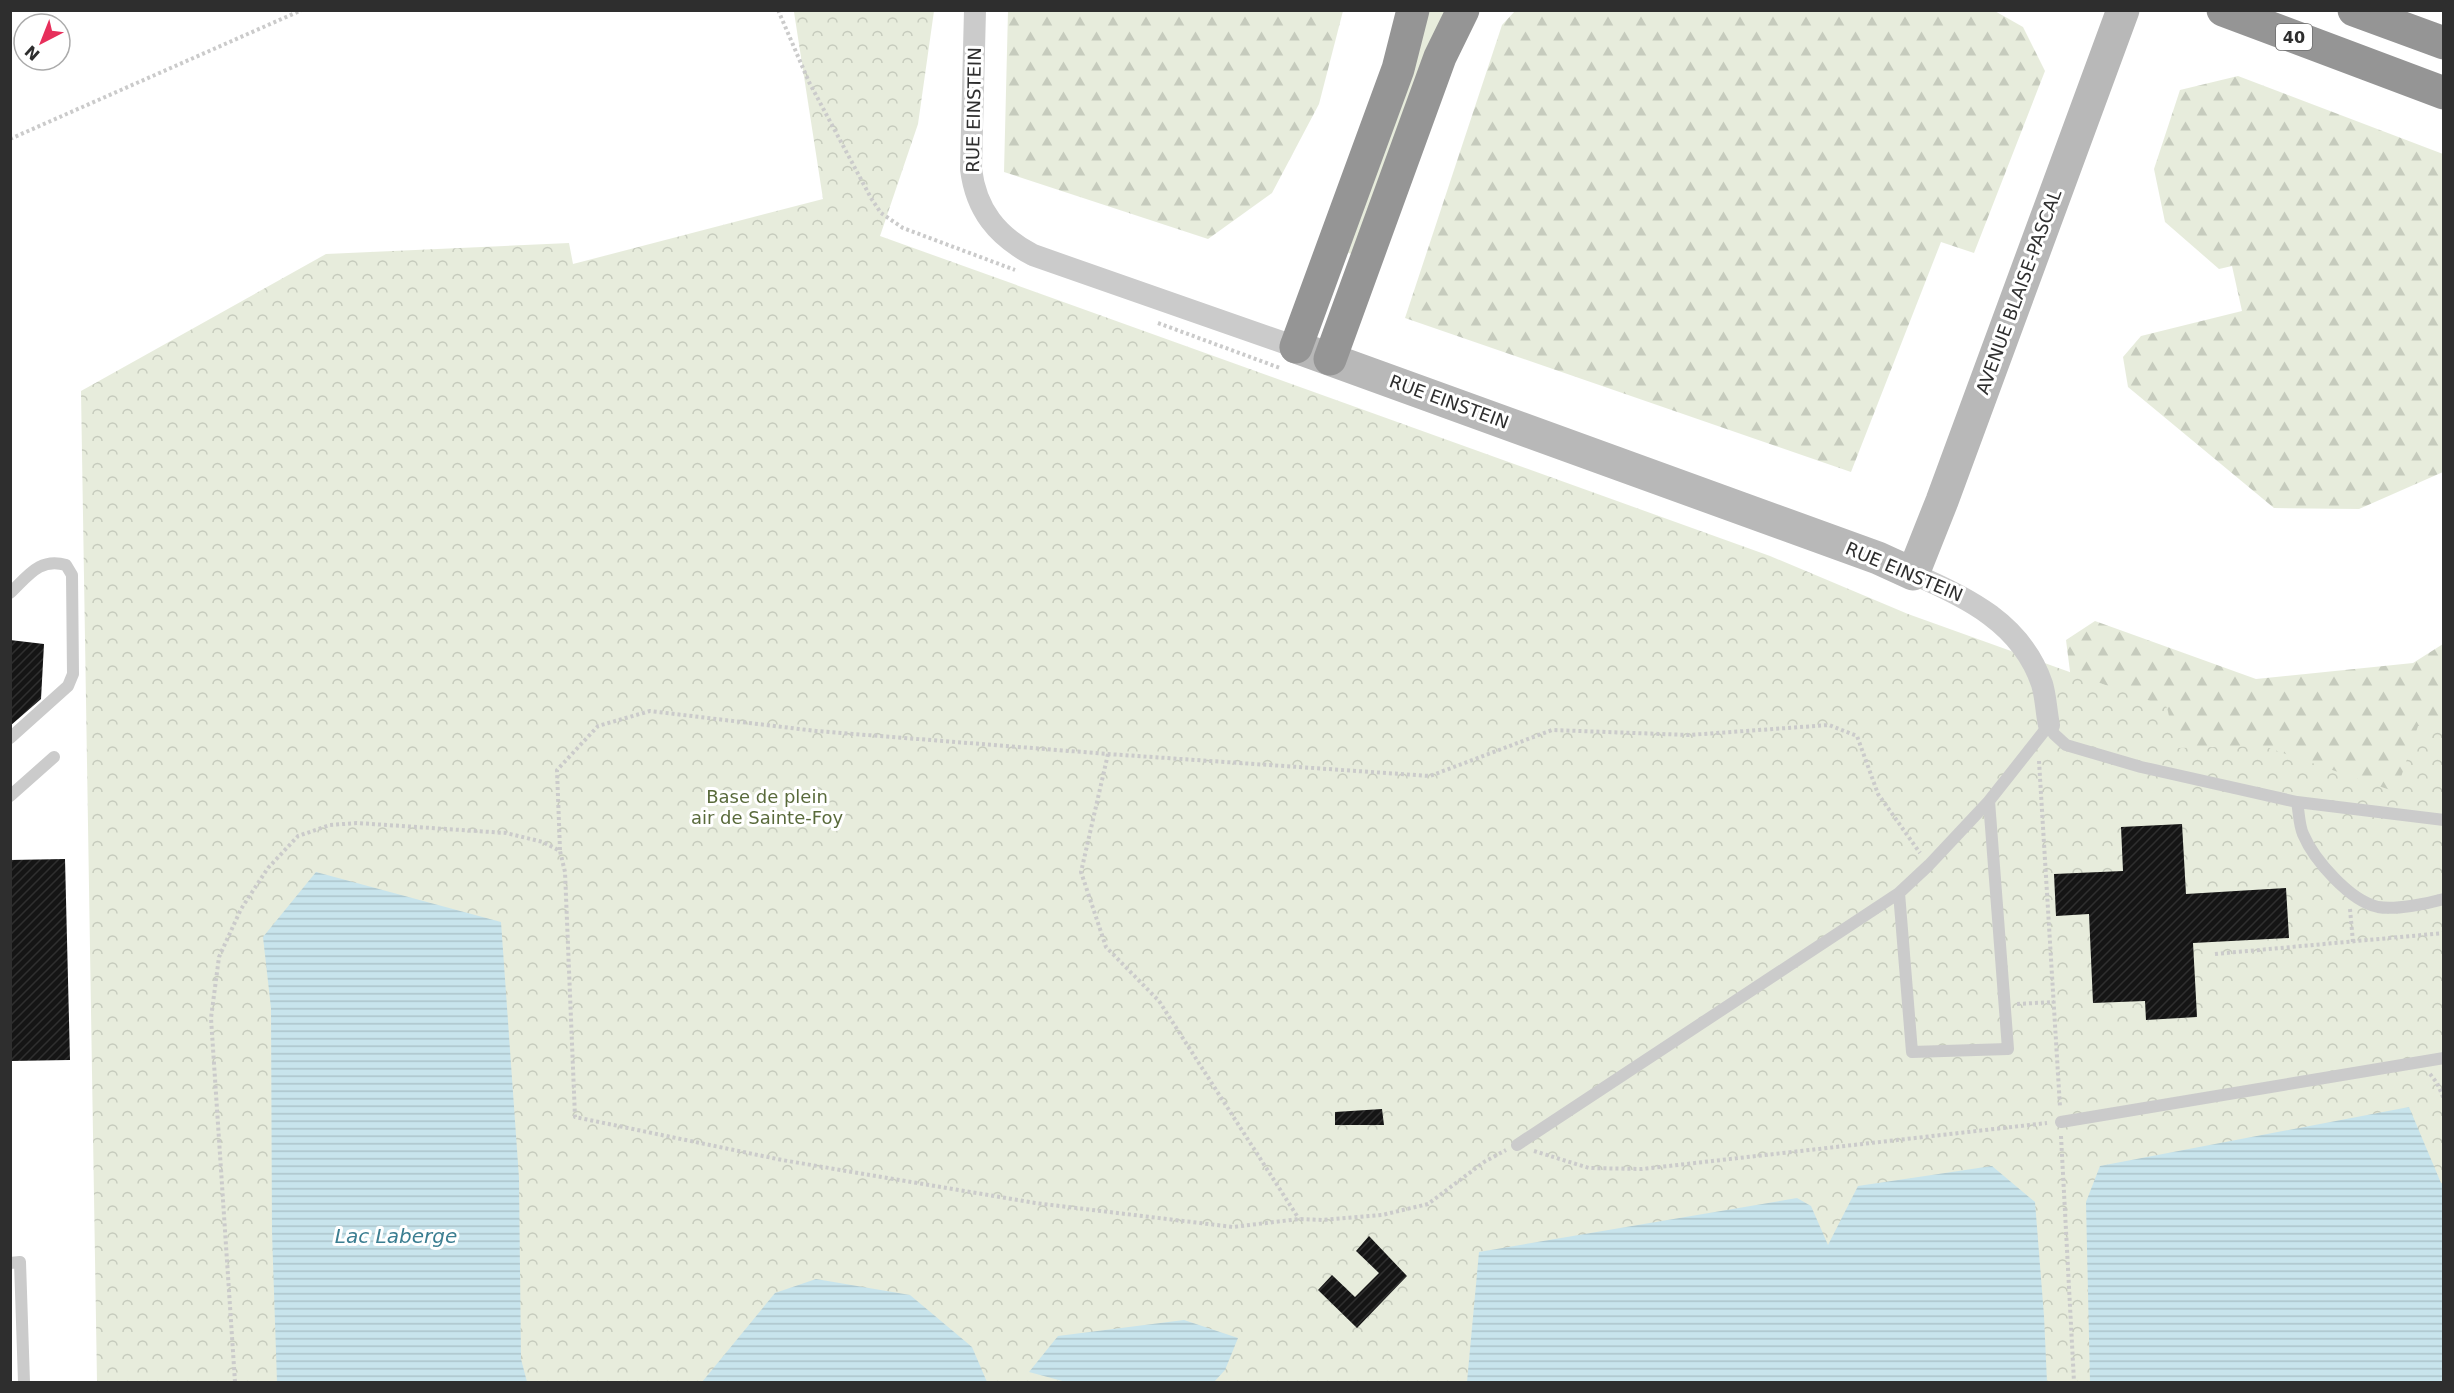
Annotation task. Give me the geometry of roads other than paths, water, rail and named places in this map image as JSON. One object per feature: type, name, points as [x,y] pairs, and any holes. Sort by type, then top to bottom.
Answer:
[{"type":"highway","points":[[1296,347],[1398,69],[1413,10]]},
{"type":"highway","points":[[1330,359],[1440,57],[1463,10]]},
{"type":"highway","name":"40","points":[[2223,10],[2444,93]]},
{"type":"highway","points":[[2354,10],[2444,43]]},
{"type":"highway","points":[[2390,24],[2444,35]]},
{"type":"highway","points":[[2365,64],[2444,102]]},
{"type":"street","name":"RUE EINSTEIN","points":[[975,10],[970,157],[972,180],[987,217],[1002,235],[1032,255],[1330,359],[1878,558],[1954,591],[1991,615],[2019,641],[2033,662],[2043,686],[2049,725]]},
{"type":"street","name":"AVENUE BLAISE-PASCAL","points":[[1913,574],[2123,10]]},
{"type":"lane","points":[[10,593],[41,565],[53,561],[66,565],[72,575],[73,674],[68,686],[10,738]]},
{"type":"lane","points":[[1517,1144],[1899,893],[1929,865],[1989,801],[2049,725],[2054,735],[2066,745],[2141,767],[2296,802],[2444,820]]},
{"type":"lane","points":[[10,796],[54,757]]},
{"type":"lane","points":[[1899,893],[1912,1052],[2008,1049],[1989,801]]},
{"type":"lane","points":[[2296,802],[2303,834],[2325,867],[2348,893],[2361,901],[2380,907],[2425,904],[2444,900]]},
{"type":"lane","points":[[2061,1122],[2444,1058]]},
{"type":"lane","points":[[10,1263],[20,1262],[24,1383]]},
{"type":"water","name":"Lac Laberge","points":[[316,872],[501,922],[519,1178],[521,1359],[527,1382],[277,1382],[272,1232],[271,1008],[263,937]]},
{"type":"water","points":[[2409,1107],[2441,1183],[2443,1183],[2443,1382],[2090,1382],[2086,1202],[2100,1166]]},
{"type":"water","points":[[1992,1166],[2035,1202],[2047,1382],[1467,1382],[1479,1252],[1797,1198],[1811,1206],[1828,1245],[1858,1186]]},
{"type":"water","points":[[816,1279],[910,1295],[972,1347],[987,1382],[702,1382],[775,1293]]},
{"type":"water","points":[[1184,1320],[1238,1338],[1225,1370],[1214,1382],[1066,1382],[1029,1372],[1058,1336]]},
{"type":"park label","name":"Base de plein air de Sainte-Foy","points":[[767,807]]}]
